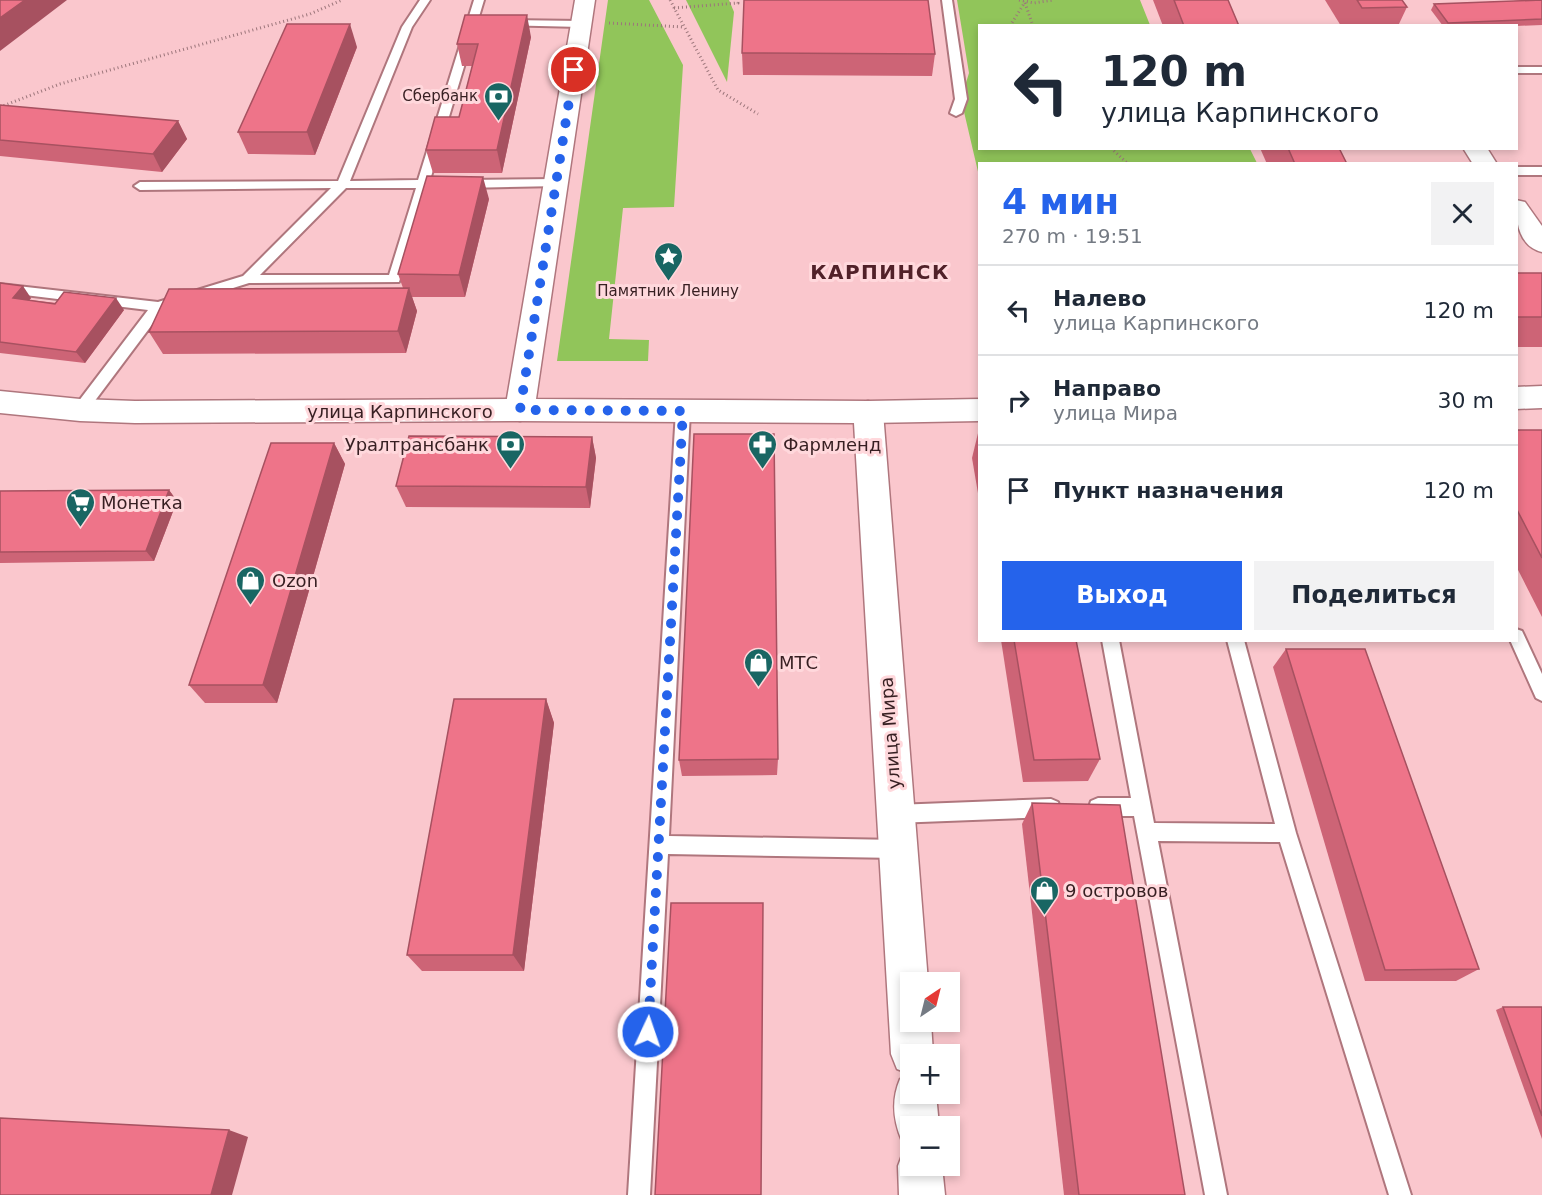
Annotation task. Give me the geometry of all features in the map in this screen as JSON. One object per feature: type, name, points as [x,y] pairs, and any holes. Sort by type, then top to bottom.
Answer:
[{"type":"main road","points":[[520,410],[583,12]]},
{"type":"main road","points":[[1518,211],[1542,244]]},
{"type":"main road","points":[[1518,398],[1542,397]]},
{"type":"main road","name":"улица Карпинского","points":[[0,402],[80,410],[868,412],[978,410]]},
{"type":"main road","name":"улица Мира","points":[[868,412],[911,1044]]},
{"type":"main road","points":[[921,1176],[922,1195]]},
{"type":"lane","points":[[248,279],[342,185],[407,27],[425,0]]},
{"type":"lane","points":[[0,288],[158,307],[248,279],[394,279],[423,184],[484,23],[479,0]]},
{"type":"lane","points":[[946,0],[961,99],[956,113]]},
{"type":"lane","points":[[484,23],[583,12]]},
{"type":"lane","points":[[1518,69],[1542,70]]},
{"type":"lane","points":[[1518,171],[1542,171]]},
{"type":"lane","points":[[140,186],[556,183]]},
{"type":"lane","points":[[80,410],[158,307]]},
{"type":"lane","points":[[639,1195],[683,411]]},
{"type":"lane","points":[[1518,640],[1542,693]]},
{"type":"lane","points":[[1110,642],[1216,1195]]},
{"type":"lane","points":[[1235,642],[1287,833],[1400,1195]]},
{"type":"lane","points":[[895,814],[992,808],[1142,807]]},
{"type":"lane","points":[[1146,832],[1287,833]]},
{"type":"lane","points":[[658,845],[898,849]]},
{"type":"path","points":[[0,107],[60,84],[310,14],[342,0]]},
{"type":"path","points":[[670,0],[718,90],[758,114]]},
{"type":"path","points":[[674,8],[738,3],[737,0]]},
{"type":"path","points":[[1019,0],[1043,3],[1053,0]]},
{"type":"path","points":[[1011,24],[1025,2]]},
{"type":"path","points":[[1025,2],[1032,24]]},
{"type":"path","points":[[1113,150],[1126,162]]},
{"type":"green space","points":[[608,0],[649,0],[683,65],[674,207],[623,208],[609,339],[649,340],[648,361],[557,361]]},
{"type":"green space","points":[[686,0],[729,0],[734,12],[727,82]]},
{"type":"green space","points":[[957,0],[1140,0],[1150,24],[978,24],[978,150],[1250,150],[1256,162],[978,162],[978,172],[961,99],[969,73]]},
{"type":"building","points":[[0,0],[25,0],[0,18]]},
{"type":"building","points":[[744,0],[928,0],[935,54],[742,53]]},
{"type":"building","points":[[1174,0],[1228,0],[1238,24],[1183,24]]},
{"type":"building","points":[[1357,0],[1402,0],[1407,7],[1362,8]]},
{"type":"building","points":[[1542,0],[1542,19],[1448,23],[1434,4]]},
{"type":"building","points":[[465,15],[527,15],[497,150],[426,150],[435,117],[459,117],[478,44],[457,44]]},
{"type":"building","points":[[287,24],[350,24],[307,132],[238,132]]},
{"type":"building","points":[[0,105],[178,121],[153,154],[0,140]]},
{"type":"building","points":[[1289,150],[1340,150],[1346,162],[1294,162]]},
{"type":"building","points":[[427,176],[483,177],[459,275],[398,274]]},
{"type":"building","points":[[1518,273],[1542,273],[1542,317],[1518,317]]},
{"type":"building","points":[[0,283],[23,286],[13,298],[55,304],[64,292],[116,298],[76,352],[0,342]]},
{"type":"building","points":[[409,288],[398,331],[149,332],[169,289]]},
{"type":"building","points":[[1518,430],[1542,430],[1542,558],[1518,512]]},
{"type":"building","points":[[694,434],[774,434],[778,759],[679,760]]},
{"type":"building","points":[[409,436],[592,437],[586,487],[396,486]]},
{"type":"building","points":[[271,443],[334,443],[263,685],[189,685]]},
{"type":"building","points":[[169,490],[146,551],[0,552],[0,491]]},
{"type":"building","points":[[1014,642],[1076,642],[1100,759],[1034,760]]},
{"type":"building","points":[[1286,649],[1365,649],[1479,969],[1385,970]]},
{"type":"building","points":[[454,699],[546,699],[513,955],[407,955]]},
{"type":"building","points":[[1032,803],[1120,805],[1185,1195],[1079,1195]]},
{"type":"building","points":[[671,903],[763,903],[761,1195],[655,1195]]},
{"type":"building","points":[[1503,1007],[1542,1007],[1542,1116]]},
{"type":"building","points":[[0,1118],[229,1130],[211,1195],[0,1195]]},
{"type":"place","name":"Сбербанк","points":[[499,122]]},
{"type":"place","name":"Памятник Ленину","points":[[668,282]]},
{"type":"place","name":"Уралтрансбанк","points":[[510,470]]},
{"type":"place","name":"Фармленд","points":[[762,470]]},
{"type":"place","name":"Монетка","points":[[80,528]]},
{"type":"place","name":"Ozon","points":[[251,606]]},
{"type":"place","name":"МТС","points":[[758,688]]},
{"type":"place","name":"9 островов","points":[[1044,916]]},
{"type":"district","name":"КАРПИНСК","points":[[880,272]]},
{"type":"route","points":[[574,70],[520,410],[683,411],[648,1032]]}]
